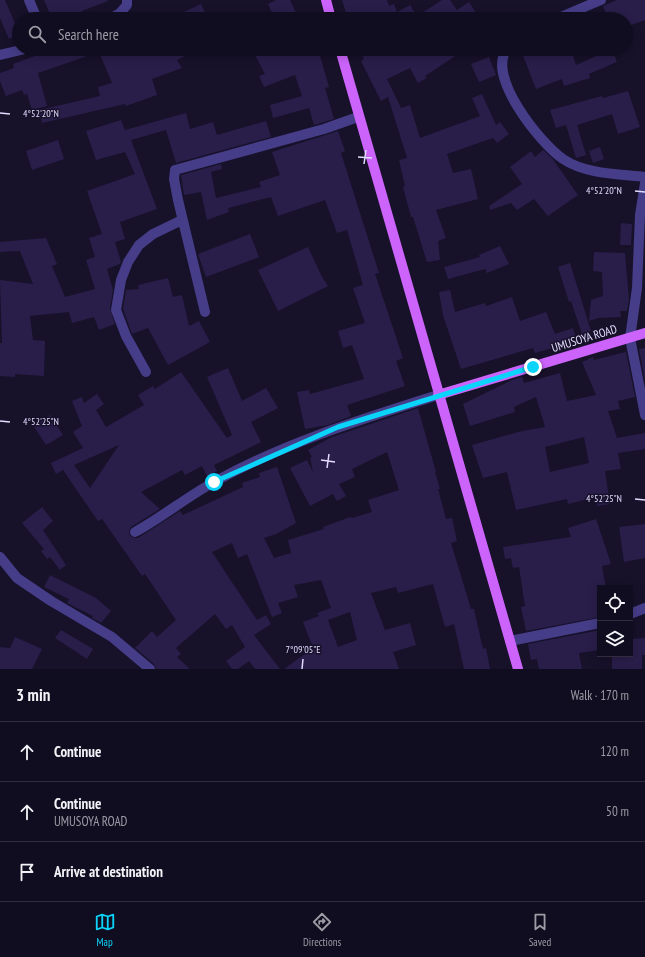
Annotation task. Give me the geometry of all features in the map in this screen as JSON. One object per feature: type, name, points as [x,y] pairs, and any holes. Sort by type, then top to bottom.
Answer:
[{"type":"main road","points":[[326,0],[329,12]]},
{"type":"main road","points":[[342,56],[358,117],[518,669]]},
{"type":"main road","name":"UMUSOYA ROAD","points":[[438,395],[645,333]]},
{"type":"street","points":[[29,0],[34,12]]},
{"type":"street","points":[[121,12],[128,5],[127,0]]},
{"type":"street","points":[[573,12],[601,0]]},
{"type":"street","points":[[0,54],[12,52]]},
{"type":"street","points":[[506,56],[503,70],[509,92],[531,128],[563,159],[585,169],[645,177]]},
{"type":"street","points":[[205,312],[182,220],[174,179],[175,170],[324,129],[358,117]]},
{"type":"street","points":[[645,183],[640,215],[637,288],[630,338],[645,415]]},
{"type":"street","points":[[146,372],[126,336],[116,310],[121,280],[128,262],[139,245],[153,234],[182,220]]},
{"type":"street","points":[[135,532],[214,482],[266,457],[338,427],[438,395]]},
{"type":"street","points":[[0,557],[17,578],[51,601],[112,637],[150,669]]},
{"type":"street","points":[[633,613],[645,608]]},
{"type":"street","points":[[510,641],[597,624]]},
{"type":"building","points":[[0,0],[5,0],[12,16],[12,38],[9,39],[0,18]]},
{"type":"building","points":[[44,0],[108,0],[82,12],[49,12]]},
{"type":"building","points":[[276,0],[290,0],[296,12],[272,12],[268,4]]},
{"type":"building","points":[[342,0],[387,0],[389,6],[394,4],[397,12],[346,12]]},
{"type":"building","points":[[442,0],[450,0],[457,10],[469,2],[475,12],[423,12]]},
{"type":"building","points":[[617,0],[645,0],[645,20],[633,24],[633,12],[605,12],[603,6]]},
{"type":"building","points":[[201,4],[205,12],[184,12]]},
{"type":"building","points":[[410,5],[414,12],[397,12]]},
{"type":"building","points":[[35,56],[87,56],[38,73],[47,106],[32,110],[27,94],[24,95],[22,90],[6,96],[0,81],[0,73],[14,68],[13,64]]},
{"type":"building","points":[[101,56],[185,56],[177,60],[182,68],[152,79],[157,95],[126,106],[125,104],[42,123],[39,110],[100,96],[98,87],[112,83]]},
{"type":"building","points":[[256,56],[320,56],[329,87],[325,88],[334,119],[314,125],[309,108],[273,118],[270,105],[302,96],[295,75],[264,87],[259,76],[265,74]]},
{"type":"building","points":[[363,56],[455,56],[425,76],[427,78],[418,83],[410,68],[387,79],[401,108],[410,105],[420,138],[480,116],[472,98],[482,94],[496,125],[500,122],[509,134],[497,143],[493,138],[447,154],[453,173],[471,169],[478,199],[436,210],[446,238],[438,241],[440,260],[427,262],[413,217],[411,217],[403,187],[405,186],[399,160],[407,158],[388,97],[381,101],[361,61],[364,59]]},
{"type":"building","points":[[523,56],[573,56],[576,65],[596,56],[615,56],[617,62],[589,74],[590,78],[564,86],[562,79],[536,89]]},
{"type":"building","points":[[489,57],[496,75],[479,82],[471,64]]},
{"type":"building","points":[[628,91],[640,127],[618,134],[612,114],[577,125],[586,155],[576,158],[566,125],[556,128],[550,110],[602,96],[603,98]]},
{"type":"building","points":[[186,113],[190,129],[213,122],[217,135],[266,121],[271,137],[176,163],[166,130],[131,140],[157,209],[120,222],[125,239],[115,242],[121,262],[120,264],[107,269],[113,290],[110,309],[115,324],[99,330],[94,317],[72,323],[69,312],[30,316],[33,340],[45,341],[44,376],[15,374],[15,377],[0,376],[0,343],[2,343],[0,280],[33,284],[20,251],[0,252],[0,242],[46,238],[57,264],[52,266],[65,297],[95,289],[86,260],[95,257],[89,238],[102,234],[87,191],[135,174],[125,152],[96,160],[86,131],[121,120],[125,130]]},
{"type":"building","points":[[338,131],[345,151],[341,153],[379,273],[375,274],[403,358],[396,361],[405,386],[347,405],[351,416],[328,425],[305,429],[297,392],[309,390],[310,394],[364,379],[352,345],[343,348],[338,331],[365,323],[353,288],[363,285],[347,230],[337,233],[325,200],[278,216],[271,197],[228,208],[229,212],[207,220],[201,192],[184,195],[181,175],[221,164],[222,169],[211,172],[216,198],[261,187],[259,182],[280,175],[272,152]]},
{"type":"building","points":[[58,140],[64,159],[32,170],[26,151]]},
{"type":"building","points":[[600,147],[604,159],[593,163],[589,151]]},
{"type":"building","points":[[543,150],[552,158],[578,195],[548,216],[534,199],[517,210],[511,203],[490,210],[489,206],[522,184],[510,167],[531,151],[535,157]]},
{"type":"building","points":[[621,223],[632,224],[631,245],[620,245]]},
{"type":"building","points":[[250,234],[259,257],[206,277],[198,254]]},
{"type":"building","points":[[500,246],[509,264],[487,273],[485,269],[448,279],[444,267],[480,257],[479,255]]},
{"type":"building","points":[[308,247],[321,275],[328,286],[278,311],[258,270]]},
{"type":"building","points":[[594,252],[625,253],[629,300],[627,311],[620,311],[621,317],[598,318],[589,321],[591,300],[603,296],[602,272],[593,271]]},
{"type":"building","points":[[570,263],[591,331],[582,334],[571,301],[569,302],[558,267]]},
{"type":"building","points":[[168,278],[173,297],[182,295],[189,326],[199,321],[210,342],[168,365],[148,328],[132,334],[123,309],[126,290],[139,289],[138,285]]},
{"type":"building","points":[[450,290],[455,312],[485,303],[486,306],[512,297],[520,321],[546,312],[555,334],[573,328],[577,341],[535,353],[533,348],[461,369],[443,315],[439,292]]},
{"type":"building","points":[[645,348],[645,381],[639,349]]},
{"type":"building","points":[[626,352],[635,397],[618,401],[620,409],[608,411],[617,438],[645,433],[645,449],[618,453],[621,469],[605,471],[610,504],[597,506],[596,497],[568,504],[567,499],[516,510],[507,472],[483,478],[472,445],[522,431],[545,427],[536,397],[514,407],[515,412],[470,426],[463,404],[512,380],[522,377],[524,383],[560,373],[567,401],[596,395],[582,362],[593,357],[594,360]],"holes":[[[584,437],[589,463],[550,472],[545,447]]]},
{"type":"building","points":[[228,368],[242,401],[266,388],[278,408],[251,422],[261,442],[214,465],[217,471],[207,476],[202,466],[185,475],[182,470],[141,492],[160,509],[131,527],[129,532],[130,536],[138,538],[180,511],[183,515],[243,487],[242,483],[260,477],[259,473],[277,467],[296,523],[276,534],[264,538],[274,558],[291,553],[288,540],[324,529],[323,527],[350,517],[352,518],[372,512],[368,500],[399,490],[387,452],[352,469],[355,477],[339,484],[346,496],[337,501],[333,494],[310,506],[290,468],[307,460],[313,472],[310,458],[312,457],[308,450],[332,437],[418,408],[436,472],[440,489],[438,489],[446,519],[452,518],[457,541],[451,543],[471,609],[474,609],[483,649],[486,648],[490,669],[464,669],[454,624],[445,627],[433,584],[398,593],[396,587],[371,593],[385,630],[410,623],[416,645],[393,652],[399,669],[284,669],[313,648],[303,622],[319,616],[317,613],[331,608],[321,580],[294,585],[298,597],[278,603],[282,613],[272,617],[247,554],[238,558],[232,543],[212,552],[257,620],[266,615],[271,624],[254,635],[280,669],[255,669],[249,661],[238,669],[232,669],[226,661],[245,647],[232,625],[226,629],[215,614],[176,648],[181,654],[177,657],[190,669],[156,669],[154,664],[135,648],[152,631],[157,637],[176,620],[145,574],[142,576],[102,519],[98,521],[63,470],[56,474],[51,463],[83,448],[73,432],[82,426],[72,401],[82,397],[84,403],[97,394],[104,404],[96,410],[106,427],[144,405],[138,395],[153,386],[155,389],[181,372],[227,438],[232,435],[207,377]],"holes":[[[119,445],[90,488],[74,465]],[[350,612],[357,640],[338,647],[328,620]]]},
{"type":"building","points":[[50,415],[63,435],[46,445],[33,425]]},
{"type":"building","points":[[42,507],[53,521],[43,530],[66,565],[60,570],[50,557],[47,559],[41,551],[44,549],[22,523]]},
{"type":"building","points":[[596,519],[611,564],[602,566],[605,585],[597,585],[597,618],[526,631],[521,607],[525,606],[519,567],[513,568],[511,558],[505,559],[503,547],[571,537],[568,528]]},
{"type":"building","points":[[645,524],[645,558],[624,562],[619,527]]},
{"type":"building","points":[[50,575],[96,598],[111,611],[101,623],[92,618],[93,616],[67,603],[69,599],[44,587]]},
{"type":"building","points":[[61,630],[93,649],[87,659],[55,638]]},
{"type":"building","points":[[597,631],[597,650],[579,653],[582,669],[539,669],[537,659],[531,660],[528,644]]},
{"type":"building","points":[[15,637],[42,649],[32,669],[0,669],[0,647],[10,648]]},
{"type":"building","points":[[645,638],[645,655],[642,655],[642,669],[612,669],[612,657],[633,657],[633,639]]},
{"type":"route","points":[[214,482],[266,457],[338,427],[533,367]]}]
